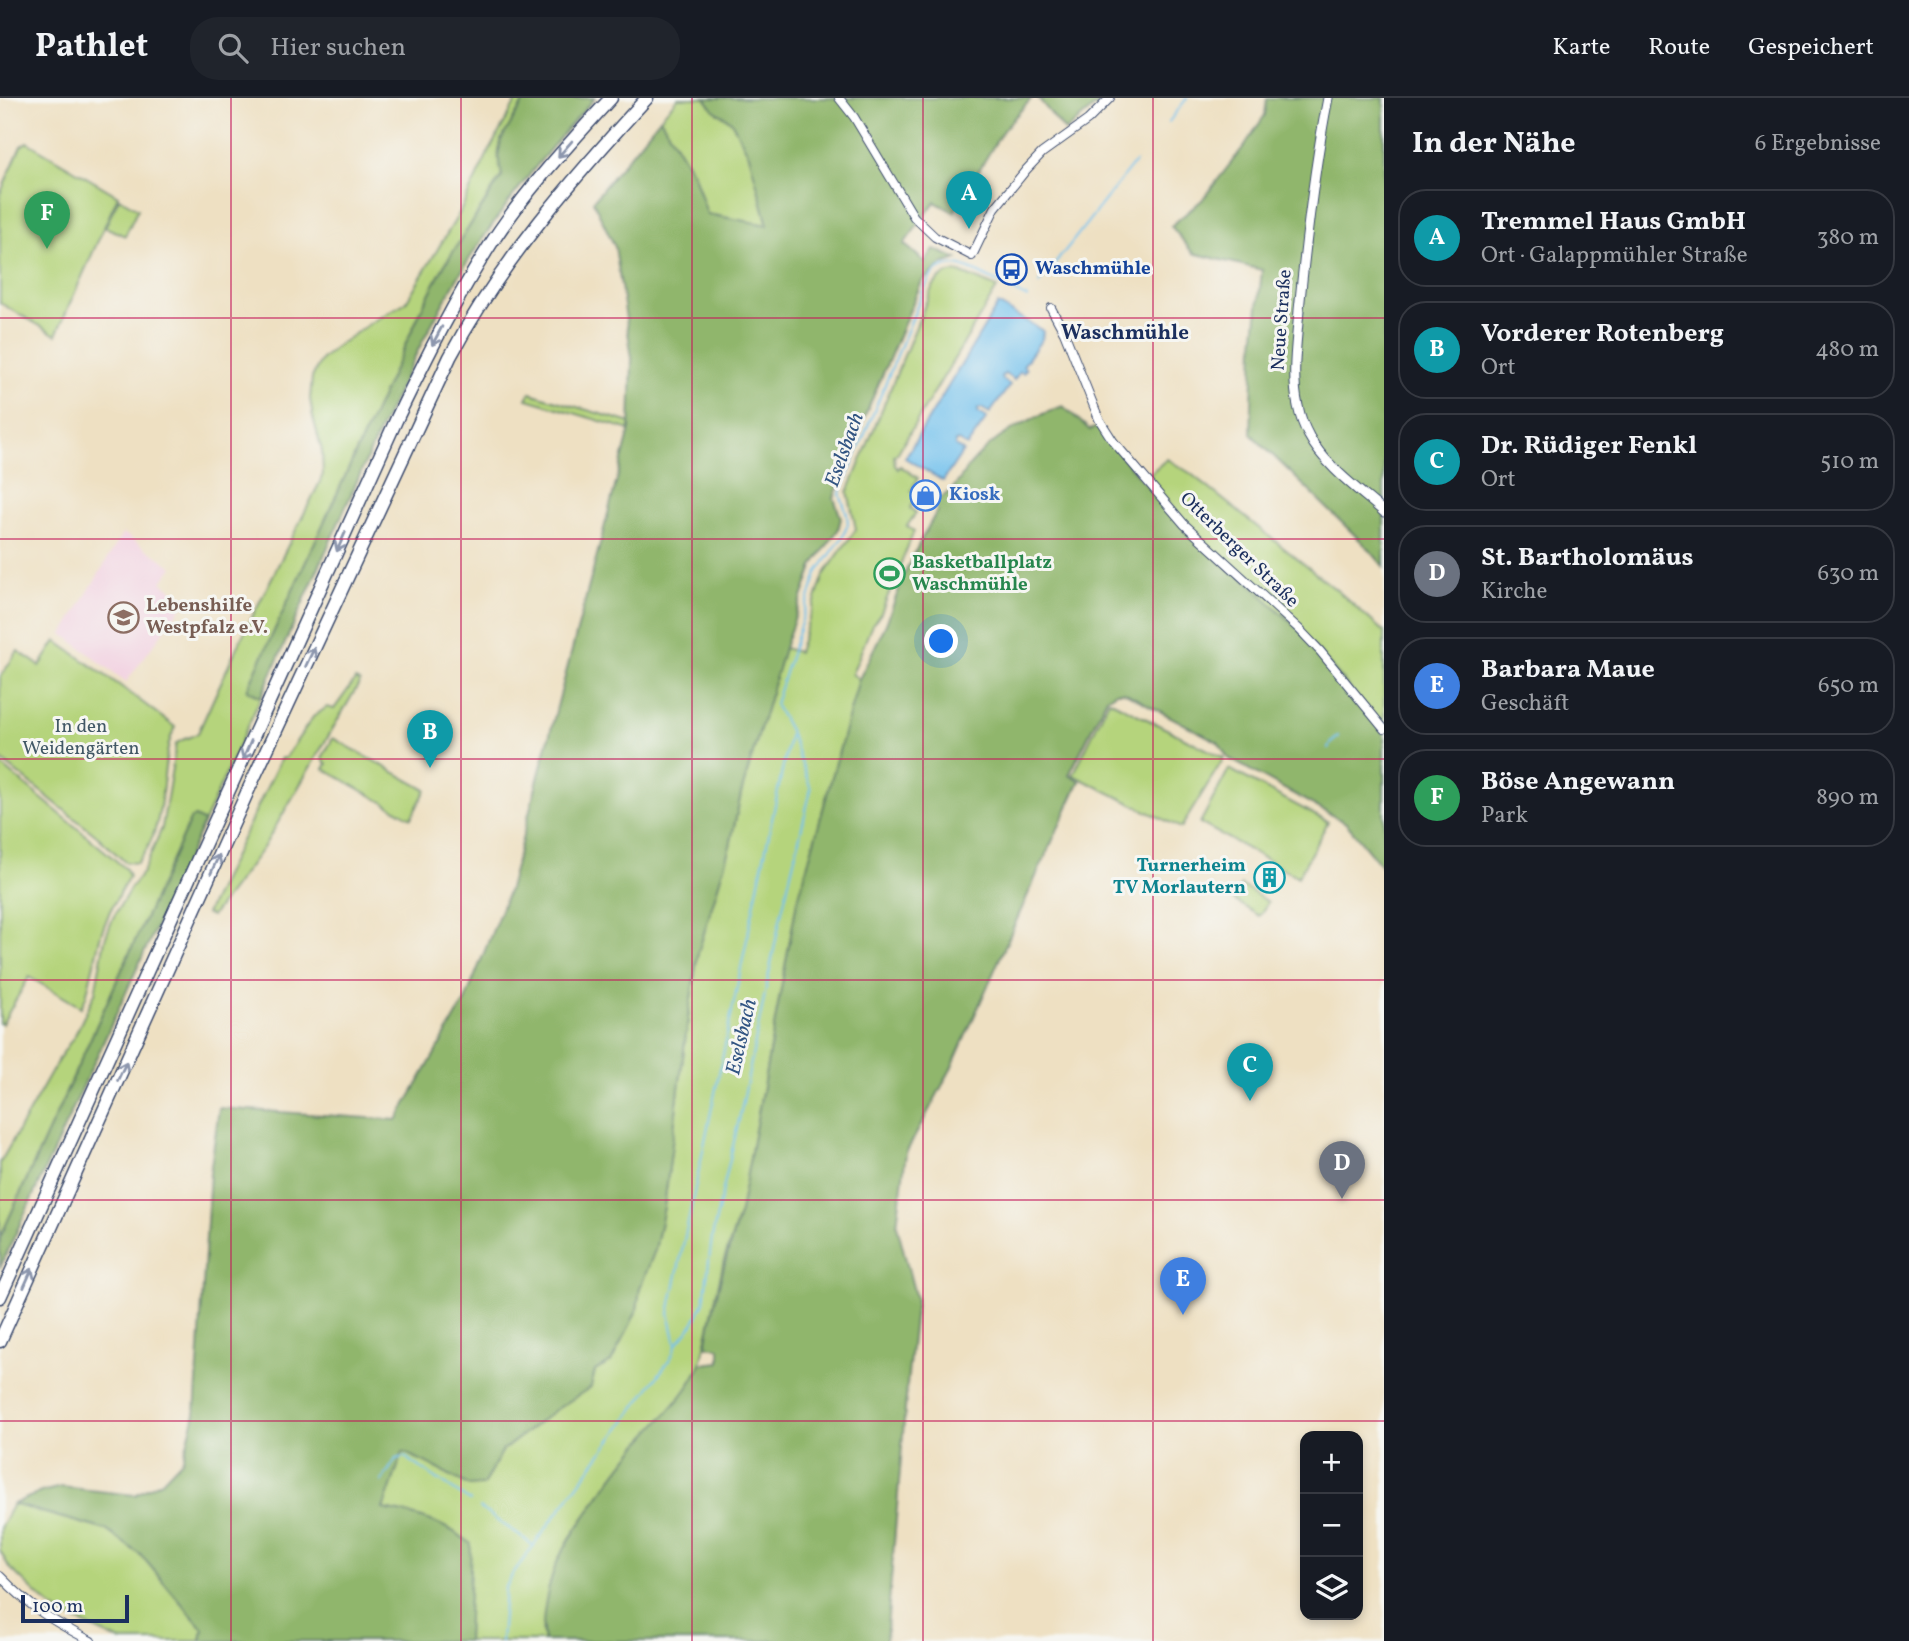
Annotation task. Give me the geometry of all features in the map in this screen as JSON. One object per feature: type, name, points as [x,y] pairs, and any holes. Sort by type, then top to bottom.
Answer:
[{"type":"highway","points":[[0,1297],[427,354],[481,261],[512,214],[563,151],[611,98]]},
{"type":"highway","points":[[0,1341],[251,784],[450,357],[479,306],[515,254],[644,101]]},
{"type":"main road","name":"Neue Straße","points":[[1328,98],[1311,201],[1303,274],[1296,353],[1296,394],[1302,419],[1315,447],[1384,512]]},
{"type":"street","points":[[839,98],[854,117],[914,217],[935,237],[972,256],[995,208],[1026,170],[1042,153],[1088,120],[1110,98]]},
{"type":"street","name":"Otterberger Straße","points":[[1051,308],[1065,332],[1098,419],[1113,441],[1184,524],[1320,651],[1384,729]]},
{"type":"street","points":[[0,1576],[35,1609],[91,1641]]},
{"type":"shaded area","name":"Lebenshilfe Westpfalz e.V.","points":[[123,533],[173,567],[162,582],[186,601],[126,682],[63,634]]},
{"type":"green space","points":[[518,98],[526,98],[501,140],[498,156],[502,175],[444,266],[425,302],[247,690],[261,697],[204,822],[195,817],[189,822],[0,1238],[0,1163],[75,1035],[95,993],[105,939],[113,918],[143,872],[162,828],[176,744],[198,733],[237,647],[323,474],[322,451],[310,399],[312,378],[316,369],[322,359],[337,346],[406,302],[460,212]]},
{"type":"green space","points":[[526,98],[595,98],[512,197],[482,239],[436,316],[380,430],[261,697],[247,690],[425,302],[444,266],[502,176],[498,156],[501,140]]},
{"type":"green space","points":[[678,98],[705,98],[714,110],[731,121],[750,155],[768,226],[707,214],[694,175],[660,118]]},
{"type":"green space","points":[[705,98],[1032,98],[1003,130],[954,212],[935,202],[904,244],[925,262],[934,249],[957,259],[943,264],[922,281],[854,442],[834,498],[841,518],[838,530],[814,564],[784,648],[698,953],[664,1207],[655,1250],[640,1288],[637,1310],[631,1323],[611,1362],[595,1371],[591,1387],[503,1450],[483,1485],[470,1486],[403,1452],[383,1509],[430,1520],[471,1544],[467,1641],[201,1641],[203,1629],[142,1556],[106,1530],[13,1504],[61,1487],[135,1495],[162,1481],[183,1459],[195,1414],[210,1173],[219,1108],[397,1120],[465,1001],[509,889],[630,430],[632,358],[615,247],[593,201],[660,118],[694,175],[707,214],[768,225],[749,155],[731,121],[714,110]]},
{"type":"green space","points":[[1038,98],[1105,98],[1065,131]]},
{"type":"green space","points":[[1267,98],[1384,98],[1384,567],[1369,549],[1251,434],[1254,344],[1262,270],[1193,253],[1171,226],[1202,200],[1245,145],[1265,115]]},
{"type":"green space","points":[[27,142],[118,196],[56,335],[0,303],[0,194],[21,146]]},
{"type":"green space","points":[[119,198],[138,209],[125,236],[105,227]]},
{"type":"green space","points":[[955,272],[997,288],[894,455],[898,469],[900,466],[918,478],[911,491],[918,495],[910,508],[916,513],[907,526],[914,531],[881,613],[871,627],[852,674],[859,679],[796,907],[740,1212],[724,1260],[701,1364],[684,1396],[645,1437],[570,1538],[558,1560],[542,1630],[544,1641],[467,1641],[470,1544],[430,1520],[383,1509],[403,1452],[483,1485],[503,1450],[590,1387],[595,1371],[611,1362],[637,1310],[640,1288],[655,1250],[664,1207],[698,953],[784,648],[798,652],[824,575],[856,529],[848,492],[931,290],[941,278]]},
{"type":"green space","points":[[530,393],[631,423],[630,430],[527,399]]},
{"type":"green space","points":[[1063,406],[1090,430],[1097,427],[1144,483],[1184,524],[1299,629],[1384,729],[1384,869],[1346,823],[1228,758],[1218,742],[1124,692],[1116,692],[1107,698],[1069,775],[1080,781],[951,1069],[906,1153],[897,1225],[916,1299],[886,1641],[544,1641],[544,1610],[549,1587],[559,1558],[570,1538],[624,1462],[683,1394],[701,1364],[720,1362],[720,1348],[706,1346],[709,1329],[740,1212],[796,907],[859,679],[886,624],[906,570],[937,511],[937,500],[953,488],[967,468],[990,445],[1025,423]]},
{"type":"green space","points":[[1167,459],[1190,473],[1339,592],[1384,632],[1384,729],[1184,524],[1148,475]]},
{"type":"green space","name":"In den Weidengärten","points":[[56,641],[175,727],[168,745],[157,823],[153,837],[137,863],[125,862],[98,837],[0,759],[0,677],[18,651],[40,666]]},
{"type":"green space","points":[[355,680],[360,682],[263,848],[212,916],[206,914],[281,758],[285,758],[313,717],[327,707],[334,709]]},
{"type":"green space","points":[[1109,700],[1224,758],[1181,828],[1073,775]]},
{"type":"green space","points":[[333,738],[426,790],[411,818],[324,769],[327,764],[322,758]]},
{"type":"green space","points":[[0,764],[126,869],[129,876],[101,934],[86,997],[81,1007],[29,977],[2,1024],[0,1023]]},
{"type":"green space","points":[[1229,769],[1328,822],[1298,877],[1200,823]]},
{"type":"green space","points":[[195,817],[204,822],[0,1268],[0,1238],[189,822]]},
{"type":"green space","points":[[1241,885],[1268,902],[1259,916],[1232,899]]},
{"type":"green space","points":[[13,1504],[106,1530],[142,1556],[203,1629],[201,1641],[120,1641],[62,1614],[45,1602],[8,1566],[0,1550],[0,1528]]},
{"type":"water","points":[[998,304],[1043,331],[1042,339],[1023,366],[1026,369],[1023,373],[1020,371],[1014,380],[1005,374],[1001,376],[1010,385],[990,413],[978,409],[978,412],[987,418],[967,446],[955,442],[955,446],[963,451],[943,481],[905,458]]},
{"type":"waterway","name":"Eselsbach","points":[[1168,123],[1187,98]]},
{"type":"waterway","name":"Eselsbach","points":[[1039,284],[1135,162]]},
{"type":"waterway","name":"Eselsbach","points":[[501,1641],[505,1589],[512,1575],[671,1358],[676,1345],[693,1324],[704,1302],[712,1237],[781,915],[811,789],[790,732],[775,704],[817,573],[842,538],[848,524],[840,494],[925,287],[933,274],[939,269],[956,265],[982,274],[1028,298]]},
{"type":"waterway","name":"Eselsbach","points":[[676,1344],[669,1313],[790,733]]},
{"type":"waterway","points":[[1331,744],[1338,736]]},
{"type":"waterway","points":[[381,1482],[396,1459],[405,1457],[470,1501]]},
{"type":"waterway","points":[[480,1508],[534,1546]]},
{"type":"place","name":"Tremmel Haus GmbH","points":[[969,229]]},
{"type":"place","name":"Böse Angewann","points":[[47,249]]},
{"type":"place","name":"Waschmühle","points":[[1012,269]]},
{"type":"place","name":"Kiosk","points":[[926,495]]},
{"type":"place","name":"Basketballplatz Waschmühle","points":[[889,574]]},
{"type":"place","name":"Lebenshilfe Westpfalz e.V.","points":[[123,617]]},
{"type":"place","name":"Vorderer Rotenberg","points":[[430,768]]},
{"type":"place","name":"Turnerheim TV Morlautern","points":[[1269,877]]},
{"type":"place","name":"Dr. Rüdiger Fenkl","points":[[1250,1101]]},
{"type":"place","name":"St. Bartholomäus","points":[[1342,1199]]},
{"type":"place","name":"Barbara Maue","points":[[1183,1315]]},
{"type":"district","name":"Waschmühle","points":[[1125,333]]}]
